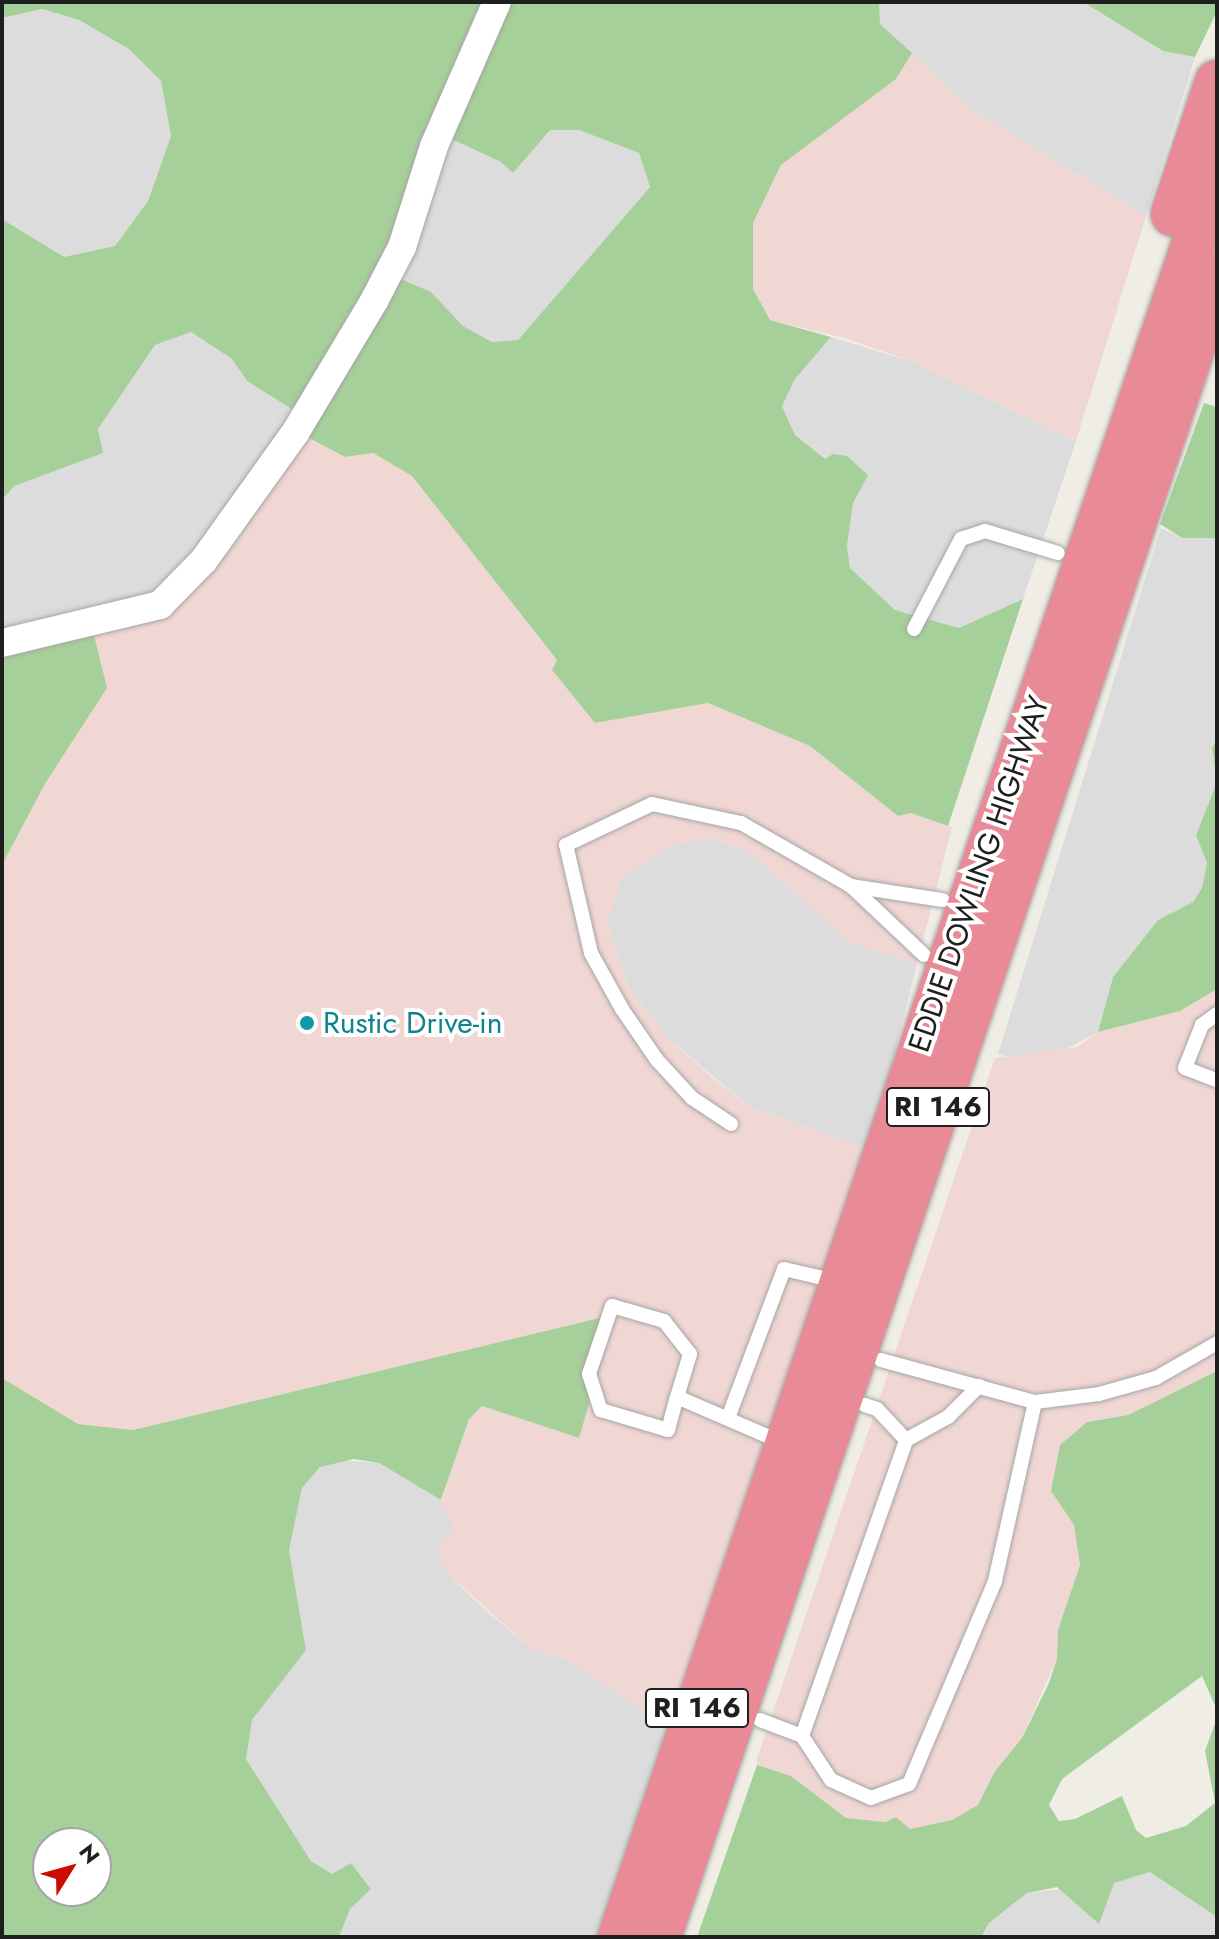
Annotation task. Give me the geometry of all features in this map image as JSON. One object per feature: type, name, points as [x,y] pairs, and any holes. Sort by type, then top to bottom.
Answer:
[{"type":"highway","points":[[777,1460],[820,1277],[924,955],[1217,82]]},
{"type":"highway","name":"EDDIE DOWLING HIGHWAY","points":[[620,1937],[777,1460],[1217,175]]},
{"type":"highway","name":"EDDIE DOWLING HIGHWAY","points":[[659,1937],[1217,276]]},
{"type":"highway","points":[[689,1937],[1217,354]]},
{"type":"street","points":[[2,643],[131,615],[160,605],[183,586],[295,433],[374,301],[402,247],[434,146],[497,2]]},
{"type":"lane","points":[[914,629],[961,539],[985,531],[1058,553]]},
{"type":"lane","points":[[731,1124],[683,1089],[622,1009],[591,953],[566,845],[652,804],[741,823],[851,886],[924,955]]},
{"type":"lane","points":[[851,886],[943,900]]},
{"type":"lane","points":[[1217,1014],[1202,1025],[1185,1068],[1217,1080]]},
{"type":"lane","points":[[728,1418],[784,1269],[820,1277]]},
{"type":"lane","points":[[612,1306],[664,1321],[690,1354],[677,1397],[668,1430],[601,1410],[589,1374],[612,1306]]},
{"type":"lane","points":[[881,1360],[1035,1402],[1099,1394],[1156,1378],[1217,1343]]},
{"type":"lane","points":[[802,1736],[906,1440],[948,1417],[979,1386]]},
{"type":"lane","points":[[677,1397],[728,1418],[777,1460]]},
{"type":"lane","points":[[760,1720],[802,1736],[831,1780],[871,1798],[909,1784],[995,1581],[1035,1402]]},
{"type":"lane","points":[[865,1405],[877,1409],[906,1440]]},
{"type":"shaded area","points":[[879,2],[1083,2],[1163,51],[1195,57],[1146,216],[970,109],[880,24]]},
{"type":"shaded area","points":[[42,9],[79,20],[129,49],[161,81],[171,136],[148,201],[115,246],[64,258],[2,219],[2,18]]},
{"type":"shaded area","points":[[912,53],[970,109],[1146,216],[1076,441],[913,362],[845,338],[770,320],[762,311],[753,289],[753,223],[781,165],[896,79]]},
{"type":"shaded area","points":[[550,130],[579,130],[639,153],[650,187],[518,340],[492,342],[463,326],[431,292],[384,270],[445,136],[501,162]]},
{"type":"shaded area","points":[[191,332],[232,359],[247,381],[295,411],[239,508],[153,599],[7,639],[2,615],[2,500],[13,486],[102,453],[98,429],[155,345]]},
{"type":"shaded area","points":[[831,337],[913,362],[1076,441],[1023,599],[959,628],[895,610],[850,568],[847,546],[853,503],[833,454],[825,460],[795,435],[782,406],[795,379]]},
{"type":"shaded area","points":[[292,429],[345,457],[373,453],[412,476],[557,660],[552,670],[595,723],[708,703],[810,746],[898,816],[911,813],[952,827],[917,964],[850,942],[751,853],[715,838],[670,845],[623,876],[607,922],[626,982],[667,1037],[706,1072],[748,1106],[870,1150],[763,1497],[668,1725],[568,1660],[531,1649],[445,1571],[439,1551],[454,1525],[441,1502],[469,1419],[482,1406],[579,1438],[616,1314],[133,1430],[78,1424],[2,1378],[2,865],[46,782],[91,623],[189,577]]},
{"type":"shaded area","points":[[1161,528],[1182,538],[1217,538],[1217,739],[1212,748],[1217,782],[1196,834],[1207,863],[1202,888],[1193,902],[1158,920],[1113,977],[1098,1032],[1058,1053],[998,1054]]},
{"type":"shaded area","points":[[715,838],[751,853],[850,942],[917,964],[870,1150],[748,1106],[667,1037],[626,982],[607,922],[622,876],[670,845]]},
{"type":"shaded area","points":[[1217,989],[1217,1371],[1128,1415],[1087,1422],[1051,1491],[1074,1525],[1080,1565],[1058,1630],[1057,1658],[1022,1738],[995,1771],[978,1806],[952,1820],[910,1829],[896,1817],[885,1822],[846,1818],[791,1776],[757,1765],[757,1759],[995,1058],[1077,1047],[1098,1032],[1180,1011]]},
{"type":"shaded area","points":[[340,1460],[379,1463],[441,1500],[455,1525],[439,1551],[445,1571],[531,1649],[568,1660],[668,1725],[600,1937],[339,1937],[350,1909],[371,1889],[356,1869],[332,1874],[311,1861],[246,1759],[252,1720],[306,1650],[289,1550],[302,1488],[320,1467]]},
{"type":"shaded area","points":[[1150,1872],[1217,1917],[1217,1937],[981,1937],[989,1923],[1027,1893],[1114,1883]]},
{"type":"green space","points":[[2,2],[879,2],[880,24],[912,53],[896,79],[781,165],[753,223],[753,289],[770,320],[831,337],[795,379],[782,406],[795,435],[825,459],[833,454],[847,456],[868,475],[853,503],[847,546],[850,568],[895,610],[959,628],[1023,599],[948,826],[911,813],[898,816],[810,746],[708,703],[595,723],[552,670],[557,660],[412,476],[373,453],[345,457],[292,429],[295,411],[247,381],[232,359],[191,332],[155,345],[98,429],[103,453],[14,486],[2,500],[2,219],[64,257],[115,246],[148,201],[171,136],[161,81],[129,49],[79,20],[42,9],[2,18]],"holes":[[[550,130],[579,130],[639,153],[650,187],[518,340],[492,342],[463,326],[431,292],[384,271],[445,136],[501,162],[513,173]]]},
{"type":"green space","points":[[1083,2],[1217,2],[1217,11],[1195,57],[1163,51]]},
{"type":"green space","points":[[1204,403],[1217,407],[1217,538],[1182,538],[1160,524]]},
{"type":"green space","points":[[2,616],[7,639],[91,623],[107,688],[46,782],[2,865]]},
{"type":"green space","points":[[1217,739],[1217,782],[1212,748]]},
{"type":"green space","points":[[1217,782],[1217,989],[1180,1011],[1098,1032],[1113,977],[1158,920],[1193,902],[1202,888],[1207,863],[1196,835]]},
{"type":"green space","points":[[616,1314],[579,1438],[482,1406],[469,1419],[441,1500],[379,1463],[354,1459],[320,1467],[302,1488],[289,1550],[306,1650],[252,1720],[246,1759],[311,1861],[332,1874],[351,1863],[371,1889],[350,1909],[339,1937],[2,1937],[2,1378],[78,1424],[133,1430]]},
{"type":"green space","points":[[1217,1371],[1217,1710],[1202,1676],[1062,1779],[1049,1805],[1059,1821],[1075,1819],[1122,1796],[1136,1830],[1146,1838],[1186,1826],[1215,1803],[1205,1751],[1217,1718],[1217,1917],[1150,1872],[1114,1883],[1099,1924],[1057,1887],[1027,1893],[989,1923],[981,1937],[697,1937],[757,1765],[791,1776],[846,1818],[885,1822],[896,1817],[910,1829],[952,1820],[978,1805],[995,1771],[1022,1738],[1049,1683],[1057,1658],[1058,1630],[1080,1565],[1074,1525],[1051,1491],[1060,1445],[1087,1422],[1128,1415]]},
{"type":"place","name":"Rustic Drive-in","points":[[307,1023]]}]
